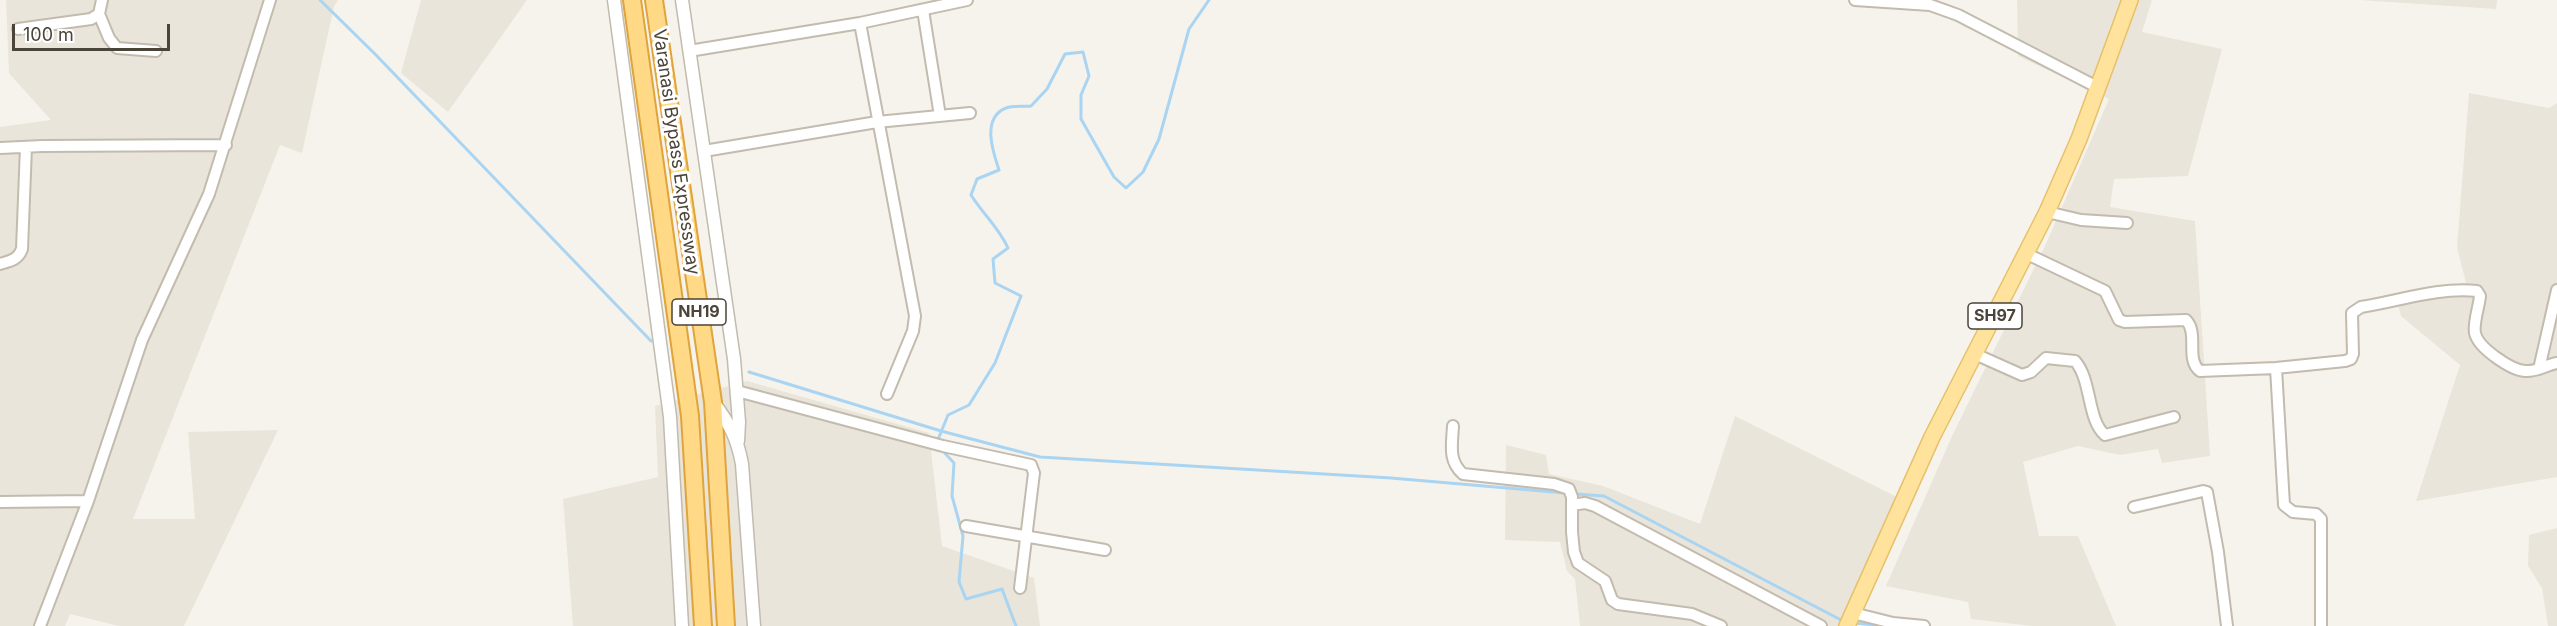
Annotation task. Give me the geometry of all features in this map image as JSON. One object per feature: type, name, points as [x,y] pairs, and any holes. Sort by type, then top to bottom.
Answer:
[{"type":"highway","name":"Varanasi Bypass Expressway","points":[[632,0],[690,416],[703,626]]},
{"type":"highway","name":"Varanasi Bypass Expressway","points":[[654,0],[713,402],[726,626]]},
{"type":"main road","name":"SH97","points":[[1850,620],[1932,437],[2047,212],[2079,139],[2130,0]]},
{"type":"street","points":[[102,0],[99,14],[109,38],[117,48],[156,51]]},
{"type":"street","points":[[40,626],[88,501],[142,340],[209,194],[270,0]]},
{"type":"street","points":[[614,0],[670,417],[682,626]]},
{"type":"street","points":[[681,0],[737,391],[738,441],[742,465],[754,626]]},
{"type":"street","points":[[689,51],[860,23],[968,0]]},
{"type":"street","points":[[1855,0],[1940,7],[2097,87]]},
{"type":"street","points":[[923,10],[940,116]]},
{"type":"street","points":[[18,29],[91,19],[99,14]]},
{"type":"street","points":[[860,23],[915,316],[913,331],[887,394]]},
{"type":"street","points":[[704,152],[877,123],[970,113]]},
{"type":"street","points":[[0,148],[226,145]]},
{"type":"street","points":[[0,264],[14,260],[20,255],[22,249],[26,147]]},
{"type":"street","points":[[2047,212],[2081,220],[2127,223]]},
{"type":"street","points":[[2027,254],[2105,291],[2119,320],[2125,322],[2186,320],[2191,328],[2194,365],[2200,370],[2276,368],[2351,358],[2353,354],[2352,313],[2361,307],[2431,293],[2465,291],[2477,291],[2480,294],[2474,331],[2482,345],[2505,364],[2527,371],[2557,363]]},
{"type":"street","points":[[2539,369],[2557,290]]},
{"type":"street","points":[[1975,354],[2022,375],[2031,372],[2046,358],[2075,361],[2082,370],[2099,426],[2105,435],[2175,417]]},
{"type":"street","points":[[2276,368],[2284,505],[2293,512],[2316,514],[2321,519],[2321,626]]},
{"type":"street","points":[[737,391],[943,446],[1031,465],[1034,473],[1020,588]]},
{"type":"street","points":[[713,402],[731,426],[738,441]]},
{"type":"street","points":[[1453,426],[1451,457],[1455,467],[1463,474],[1554,484],[1569,489],[1574,552],[1578,563],[1605,581],[1612,600],[1618,604],[1692,614],[1721,626]]},
{"type":"street","points":[[2134,507],[2206,492],[2218,552],[2227,626]]},
{"type":"street","points":[[0,502],[88,501]]},
{"type":"street","points":[[1572,505],[1585,503],[1595,506],[1821,626]]},
{"type":"street","points":[[966,526],[1105,549]]},
{"type":"street","points":[[1850,620],[1924,626]]},
{"type":"shaded area","points":[[6,0],[338,0],[334,6],[302,153],[280,145],[133,519],[195,519],[188,432],[278,430],[184,626],[119,626],[70,614],[65,626],[0,626],[0,127],[51,120],[9,73]]},
{"type":"shaded area","points":[[421,0],[527,0],[448,112],[401,73]]},
{"type":"shaded area","points":[[2017,0],[2152,0],[2142,32],[2222,49],[2188,176],[2114,179],[2110,207],[2195,221],[2210,456],[2162,463],[2158,449],[2120,455],[2078,446],[2023,462],[2039,536],[2078,536],[2116,626],[2032,626],[1971,619],[1968,602],[1886,586],[1953,434],[2045,246],[2109,99],[2018,56]]},
{"type":"shaded area","points":[[2359,0],[2497,0],[2496,9]]},
{"type":"shaded area","points":[[2469,93],[2549,108],[2557,103],[2557,477],[2416,501],[2460,365],[2401,316],[2396,296],[2466,283],[2457,247]]},
{"type":"shaded area","points":[[747,381],[929,433],[942,546],[1034,578],[1040,626],[573,626],[563,499],[658,477],[655,406]]},
{"type":"shaded area","points":[[1735,416],[1899,498],[1840,626],[1580,626],[1575,579],[1567,571],[1560,542],[1505,540],[1506,445],[1546,455],[1549,474],[1603,486],[1700,524]]},
{"type":"shaded area","points":[[2557,528],[2557,626],[2548,626],[2542,588],[2528,566],[2529,535]]},
{"type":"waterway","points":[[320,0],[375,54],[651,341]]},
{"type":"waterway","points":[[937,442],[948,415],[969,405],[995,363],[1021,296],[995,283],[993,259],[1008,248],[971,195],[977,179],[999,170],[991,136],[994,119],[1006,108],[1031,106],[1047,89],[1065,54],[1083,52],[1089,76],[1081,95],[1081,119],[1114,177],[1126,188],[1143,172],[1159,139],[1189,29],[1209,0]]},
{"type":"waterway","points":[[749,372],[941,431],[1040,457],[1391,478],[1565,493]]},
{"type":"waterway","points":[[941,449],[954,463],[952,496],[963,536],[959,582],[966,599],[1002,589],[1016,626]]},
{"type":"waterway","points":[[1576,494],[1604,496],[1841,620]]},
{"type":"waterway","points":[[1855,623],[1884,626]]}]
